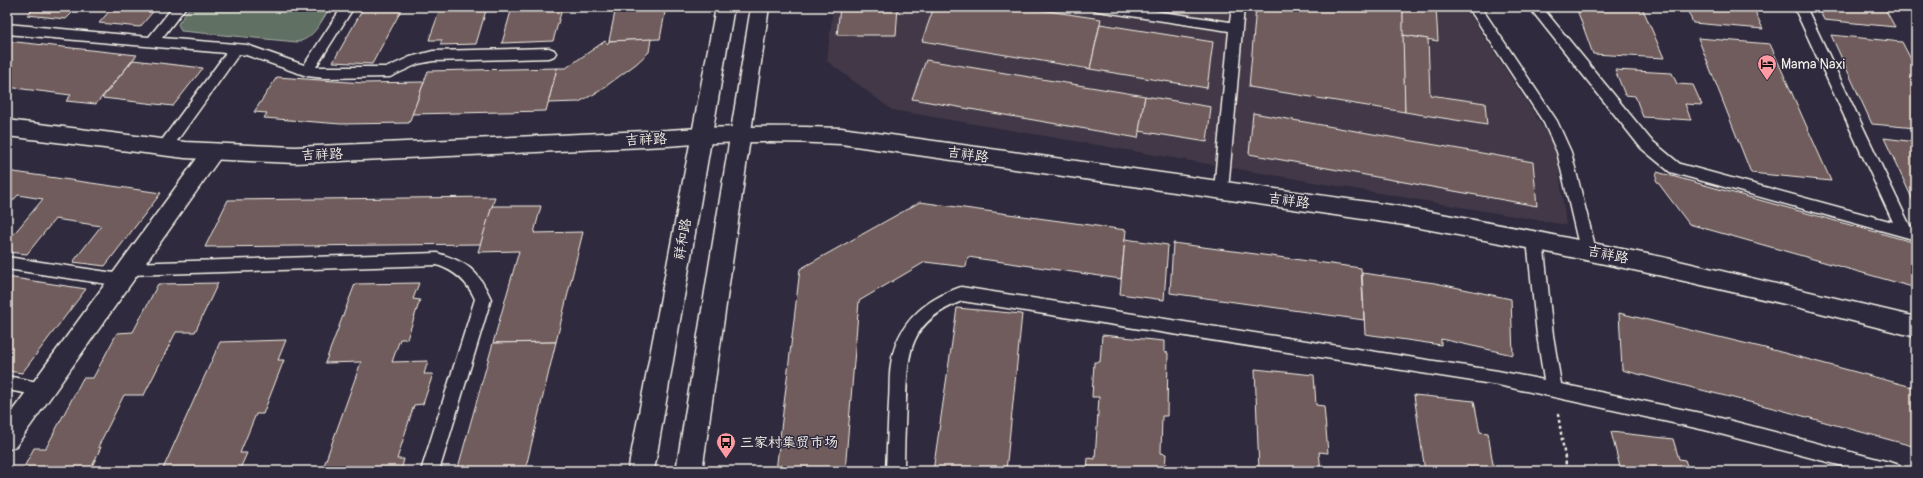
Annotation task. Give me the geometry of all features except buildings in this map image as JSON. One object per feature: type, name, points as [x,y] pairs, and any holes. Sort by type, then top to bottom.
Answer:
[{"type":"street","name":"祥和路","points":[[641,471],[725,7]]},
{"type":"street","points":[[689,471],[760,7]]},
{"type":"street","name":"吉祥路","points":[[7,128],[164,148],[213,152],[294,155],[667,138],[701,135],[768,133],[841,136],[1404,216],[1588,250],[1704,275],[1916,327]]},
{"type":"street","points":[[7,438],[213,152]]},
{"type":"lane","points":[[152,42],[180,7]]},
{"type":"lane","points":[[307,71],[348,7]]},
{"type":"lane","points":[[1098,7],[1236,27]]},
{"type":"lane","points":[[1221,190],[1238,7]]},
{"type":"lane","points":[[1474,7],[1553,127],[1564,152],[1588,250]]},
{"type":"lane","points":[[1535,7],[1646,144],[1674,168],[1910,232]]},
{"type":"lane","points":[[1800,7],[1910,232]]},
{"type":"lane","points":[[7,29],[247,50],[268,56],[307,71],[324,73],[390,72],[415,60],[433,56],[549,53]]},
{"type":"lane","points":[[164,148],[236,49]]},
{"type":"lane","points":[[1535,240],[1545,335],[1554,389]]},
{"type":"lane","points":[[7,263],[125,275],[437,260],[461,268],[471,276],[478,286],[483,299],[430,471]]},
{"type":"lane","points":[[895,471],[900,364],[903,347],[910,332],[920,318],[945,300],[961,294],[1490,376],[1705,422],[1893,471]]},
{"type":"lane","points":[[7,383],[42,388]]},
{"type":"path","points":[[1554,389],[1566,471]]},
{"type":"shaded area","points":[[833,7],[1465,7],[1556,147],[1566,225],[892,110],[827,61]]},
{"type":"green space","points":[[190,7],[330,8],[313,33],[297,42],[181,31],[178,24]]},
{"type":"place","name":"Mama Naxi","points":[[1767,81]]},
{"type":"place","name":"三家村集贸市场","points":[[726,459]]}]
